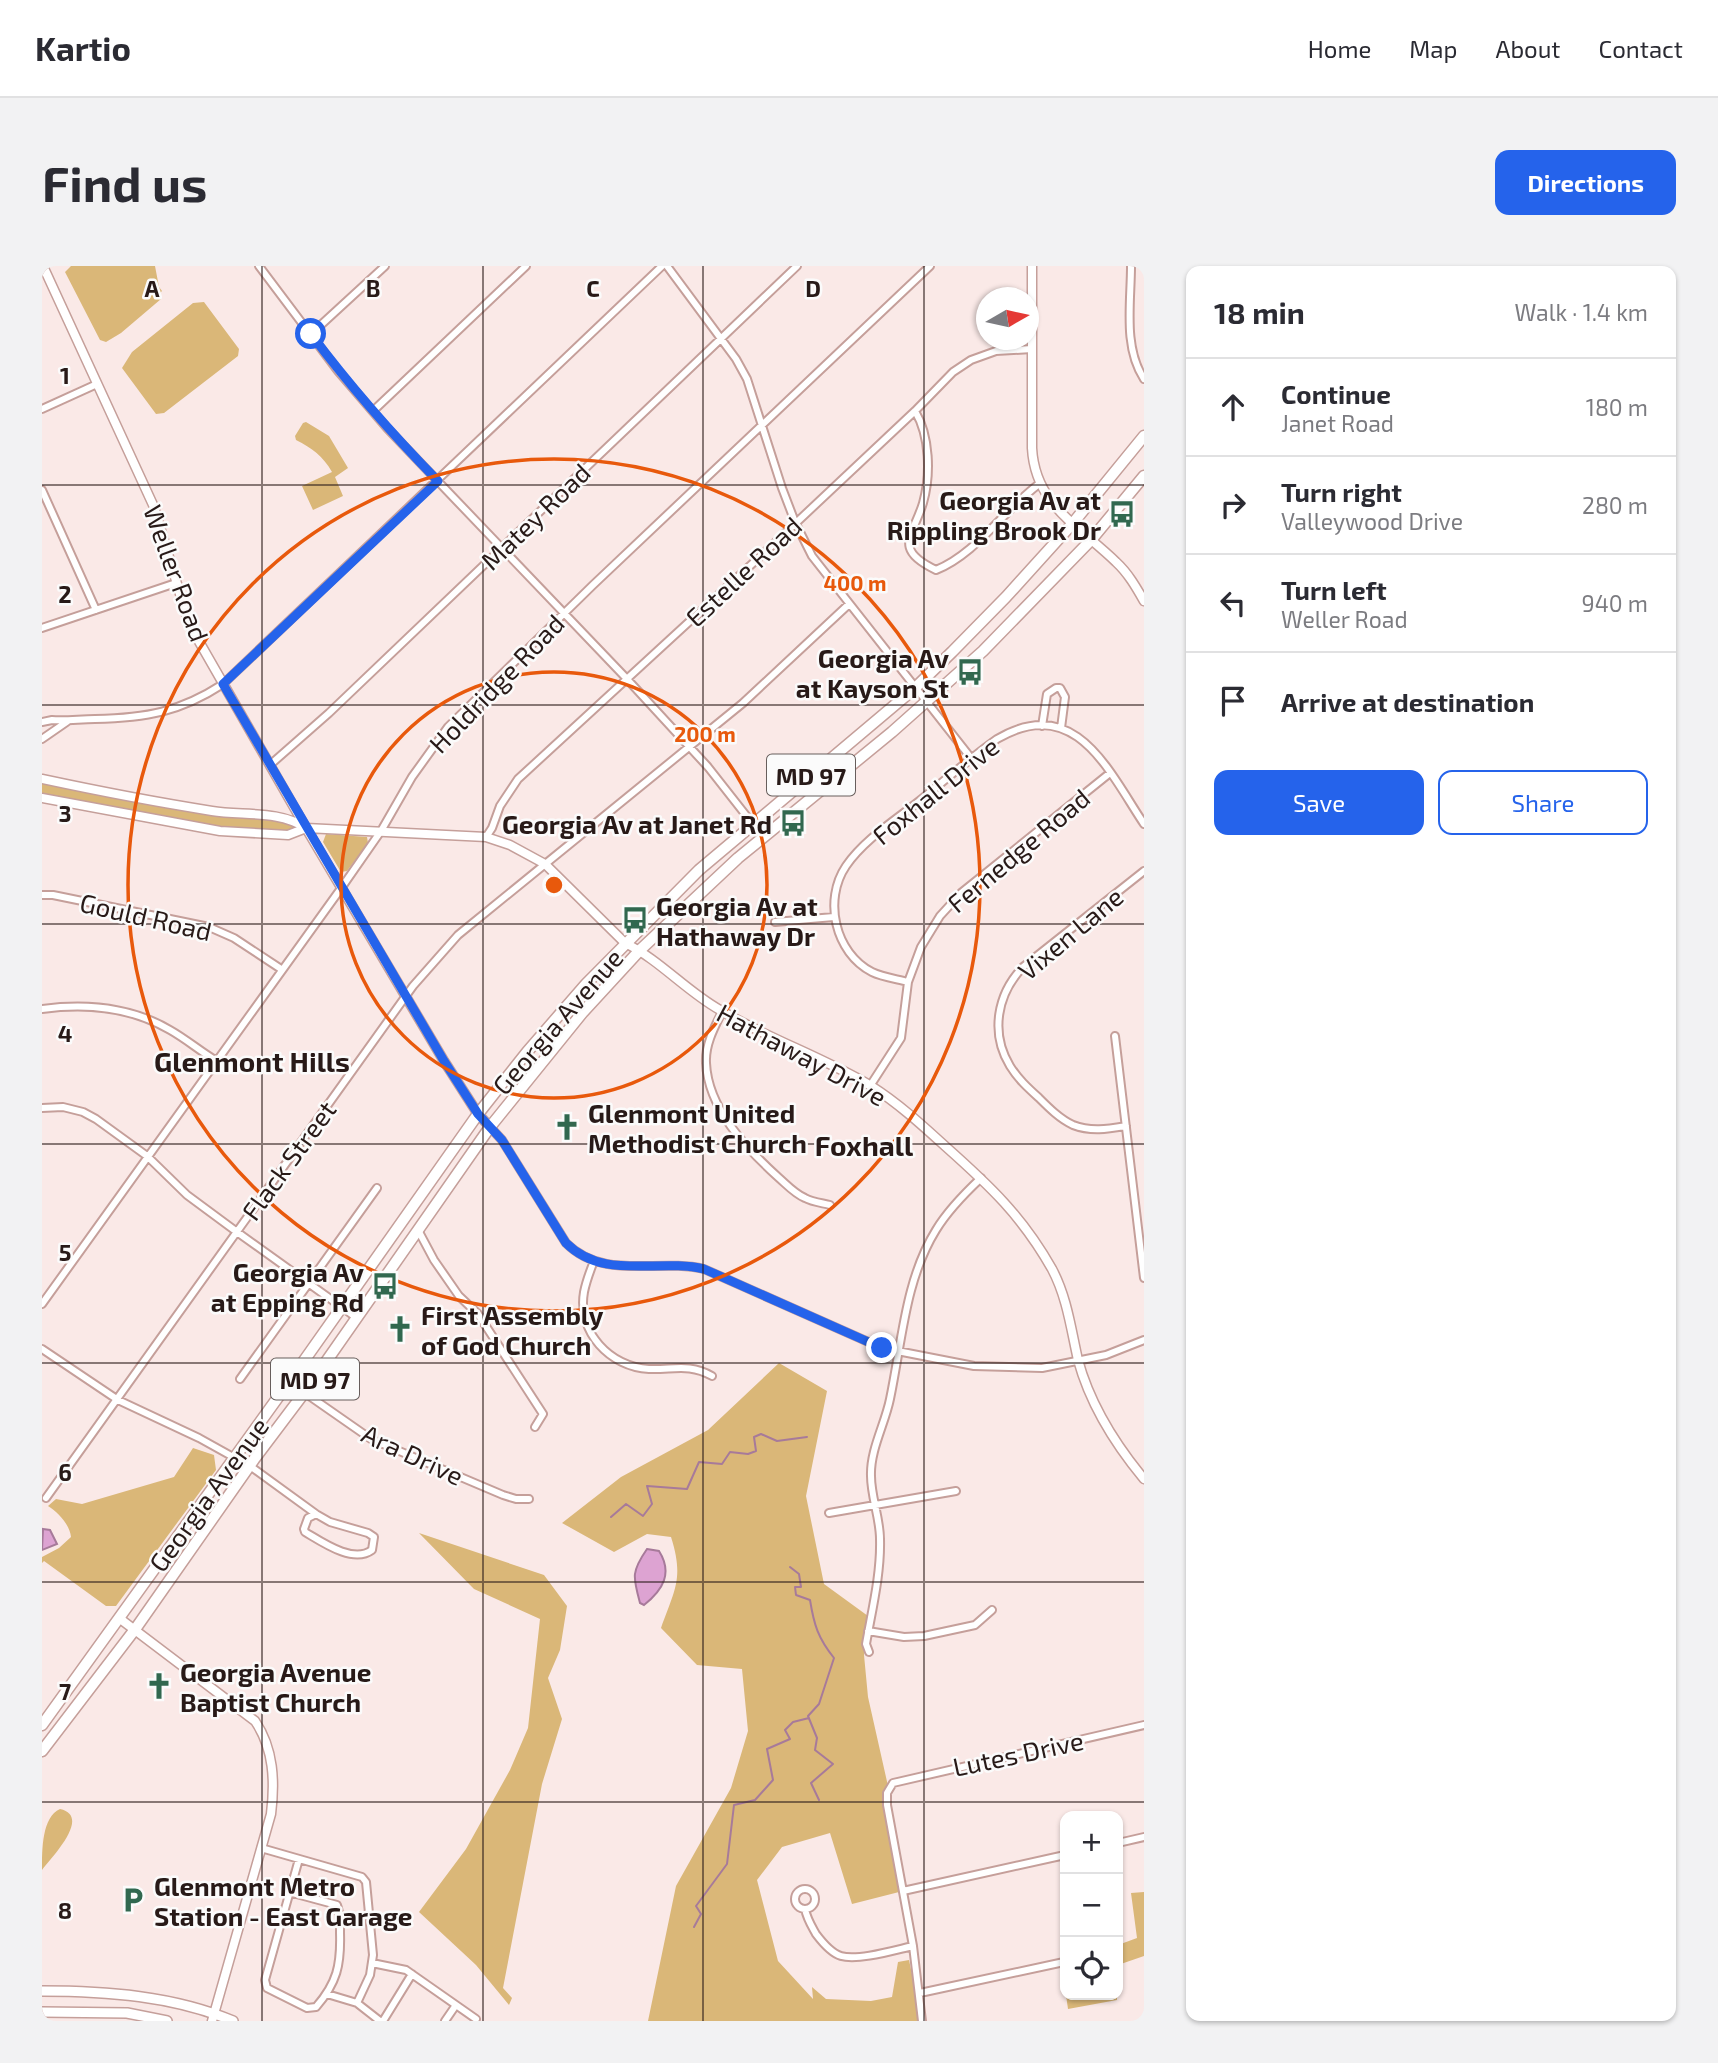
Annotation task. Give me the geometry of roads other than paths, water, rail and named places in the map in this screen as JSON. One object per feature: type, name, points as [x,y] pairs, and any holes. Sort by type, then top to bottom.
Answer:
[{"type":"main road","name":"Georgia Avenue","points":[[42,1725],[478,1114],[535,1043],[625,943],[699,870],[915,688],[1006,597],[1073,523],[1144,436]]},
{"type":"main road","name":"Georgia Avenue","points":[[42,1751],[136,1628],[490,1127],[576,1021],[640,950],[738,858],[926,703],[992,643],[1091,540],[1144,476]]},
{"type":"main road","points":[[42,1991],[123,1994],[166,2001],[233,2021]]},
{"type":"main road","points":[[44,2015],[127,2013],[167,2021]]},
{"type":"street","points":[[259,266],[338,371],[387,428],[627,679],[689,747],[752,823]]},
{"type":"street","points":[[311,334],[386,266]]},
{"type":"street","points":[[373,411],[526,266]]},
{"type":"street","points":[[42,722],[52,719],[128,719],[159,714],[198,700],[223,684],[664,266],[720,338],[747,379],[795,522],[812,556],[971,758]]},
{"type":"street","name":"Matey Road","points":[[271,764],[330,713],[797,266]]},
{"type":"street","name":"Holdridge Road","points":[[42,1304],[342,887],[381,831],[412,777],[448,727],[564,613],[930,266]]},
{"type":"street","points":[[1032,266],[1032,287]]},
{"type":"street","points":[[1130,266],[1130,349],[1136,368],[1144,379]]},
{"type":"street","name":"Weller Road","points":[[43,267],[153,507],[189,624],[306,828],[478,1114],[502,1140],[566,1243],[575,1252],[594,1261],[624,1267],[674,1264],[704,1269],[861,1341],[899,1351],[1001,1368],[1042,1368],[1079,1362],[1144,1340]]},
{"type":"street","name":"Estelle Road","points":[[486,837],[500,806],[519,779],[764,553],[953,372],[971,360],[996,351],[1014,350]]},
{"type":"street","points":[[1032,350],[1032,463],[1039,484],[1053,504],[1117,563],[1144,601]]},
{"type":"street","points":[[42,409],[97,384]]},
{"type":"street","points":[[915,411],[926,436],[928,456],[923,503],[910,531],[909,543],[920,562],[936,570],[953,563],[1016,502],[1039,484]]},
{"type":"street","points":[[42,490],[96,610]]},
{"type":"street","points":[[42,628],[176,583]]},
{"type":"street","name":"Flack Street","points":[[46,1498],[407,995],[458,935],[743,704],[848,605]]},
{"type":"street","points":[[1042,726],[1047,694],[1056,688],[1063,692],[1065,697],[1061,728]]},
{"type":"street","points":[[42,739],[68,721]]},
{"type":"street","name":"Foxhall Drive","points":[[908,982],[873,972],[856,960],[844,945],[834,917],[839,879],[853,857],[876,835],[971,758],[1009,732],[1042,726],[1061,728],[1090,745],[1144,824]]},
{"type":"street","name":"Fernedge Road","points":[[870,1086],[901,1038],[908,982],[921,947],[940,916],[961,893],[1110,773]]},
{"type":"street","name":"Hathaway Drive","points":[[42,779],[216,811],[280,816],[293,819],[306,828]]},
{"type":"street","name":"Hathaway Drive","points":[[42,798],[220,831],[288,835],[306,828],[486,837],[510,845],[545,864],[625,943],[640,950],[722,1012],[870,1086],[918,1121],[1019,1217],[1054,1272],[1066,1305],[1079,1362],[1100,1415],[1116,1443],[1144,1479]]},
{"type":"street","name":"Vixen Lane","points":[[1126,1126],[1087,1129],[1070,1124],[1052,1110],[1019,1079],[1009,1065],[998,1034],[999,1008],[1004,994],[1023,967],[1144,871]]},
{"type":"street","name":"Gould Road","points":[[42,895],[209,927],[234,938],[281,969]]},
{"type":"street","points":[[775,922],[834,917]]},
{"type":"street","points":[[42,1009],[101,1007],[129,1013],[171,1030],[215,1060]]},
{"type":"street","points":[[722,1012],[711,1035],[706,1059],[714,1098],[733,1128],[760,1161],[805,1199],[831,1205]]},
{"type":"street","points":[[1115,1036],[1144,1278]]},
{"type":"street","points":[[42,1108],[64,1107],[83,1112],[148,1156],[187,1195],[357,1318]]},
{"type":"street","points":[[869,1652],[866,1644],[880,1560],[880,1536],[870,1476],[890,1400],[912,1286],[924,1252],[945,1216],[981,1178]]},
{"type":"street","points":[[240,1379],[377,1188]]},
{"type":"street","points":[[418,1230],[434,1260],[459,1296],[478,1314],[543,1414],[535,1427]]},
{"type":"street","points":[[594,1261],[584,1293],[584,1312],[591,1335],[601,1349],[612,1358],[635,1367],[692,1367],[712,1376]]},
{"type":"street","points":[[42,1349],[118,1400],[235,1458]]},
{"type":"street","name":"Ara Drive","points":[[304,1393],[371,1438],[503,1495],[529,1499]]},
{"type":"street","points":[[250,1466],[316,1514],[374,1537],[372,1550],[360,1555],[329,1546],[305,1532],[308,1518],[316,1514]]},
{"type":"street","points":[[828,1513],[956,1491]]},
{"type":"street","points":[[868,1631],[904,1637],[924,1636],[975,1625],[992,1610]]},
{"type":"street","points":[[119,1618],[239,1706],[264,1733],[271,1756],[274,1793],[271,1814],[213,2017]]},
{"type":"street","name":"Lutes Drive","points":[[903,1891],[887,1805],[887,1793],[893,1783],[923,1774],[1144,1726]]},
{"type":"street","points":[[1123,1842],[1144,1837]]},
{"type":"street","points":[[261,1848],[362,1877],[366,1882],[372,1963],[370,1975],[356,2003]]},
{"type":"street","points":[[922,2021],[903,1891],[1060,1856]]},
{"type":"street","points":[[289,1892],[337,1905],[340,1913],[340,1964],[327,1994],[316,2007],[307,2008],[267,1988],[265,1980],[289,1892],[299,1859]]},
{"type":"street","points":[[805,1909],[807,1920],[821,1941],[833,1953],[842,1957],[856,1957],[913,1946]]},
{"type":"street","points":[[372,1963],[393,1966],[412,1974],[476,2019]]},
{"type":"street","points":[[920,1993],[1060,1963]]},
{"type":"street","points":[[327,1994],[356,2003],[381,2021],[412,1974]]},
{"type":"street","points":[[445,2021],[456,2006]]},
{"type":"waterway","points":[[611,1517],[626,1504],[643,1516],[652,1504],[647,1486],[687,1489],[699,1462],[722,1464],[730,1452],[748,1454],[756,1451],[754,1437],[761,1434],[777,1441],[807,1437]]},
{"type":"waterway","points":[[790,1567],[799,1574],[801,1587],[795,1587],[796,1595],[810,1600],[818,1631],[834,1658],[819,1704],[808,1716],[817,1738],[815,1750],[833,1764],[811,1783],[819,1800]]},
{"type":"waterway","points":[[694,1927],[701,1914],[696,1906],[727,1864],[734,1805],[755,1800],[773,1780],[767,1749],[790,1739],[785,1730],[793,1722],[809,1718]]},
{"type":"place","name":"Georgia Av at Rippling Brook Dr","points":[[1122,514]]},
{"type":"place","name":"Georgia Av at Kayson St","points":[[970,672]]},
{"type":"place","name":"Georgia Av at Janet Rd","points":[[793,823]]},
{"type":"place","name":"Georgia Av at Hathaway Dr","points":[[635,920]]},
{"type":"place","name":"Glenmont United Methodist Church","points":[[567,1127]]},
{"type":"place","name":"Georgia Av at Epping Rd","points":[[385,1286]]},
{"type":"place","name":"First Assembly of God Church","points":[[400,1329]]},
{"type":"place","name":"Georgia Avenue Baptist Church","points":[[159,1686]]},
{"type":"place","name":"Glenmont Metro Station - East Garage","points":[[133,1900]]},
{"type":"district","name":"Glenmont Hills","points":[[252,1061]]},
{"type":"district","name":"Foxhall","points":[[864,1145]]}]
